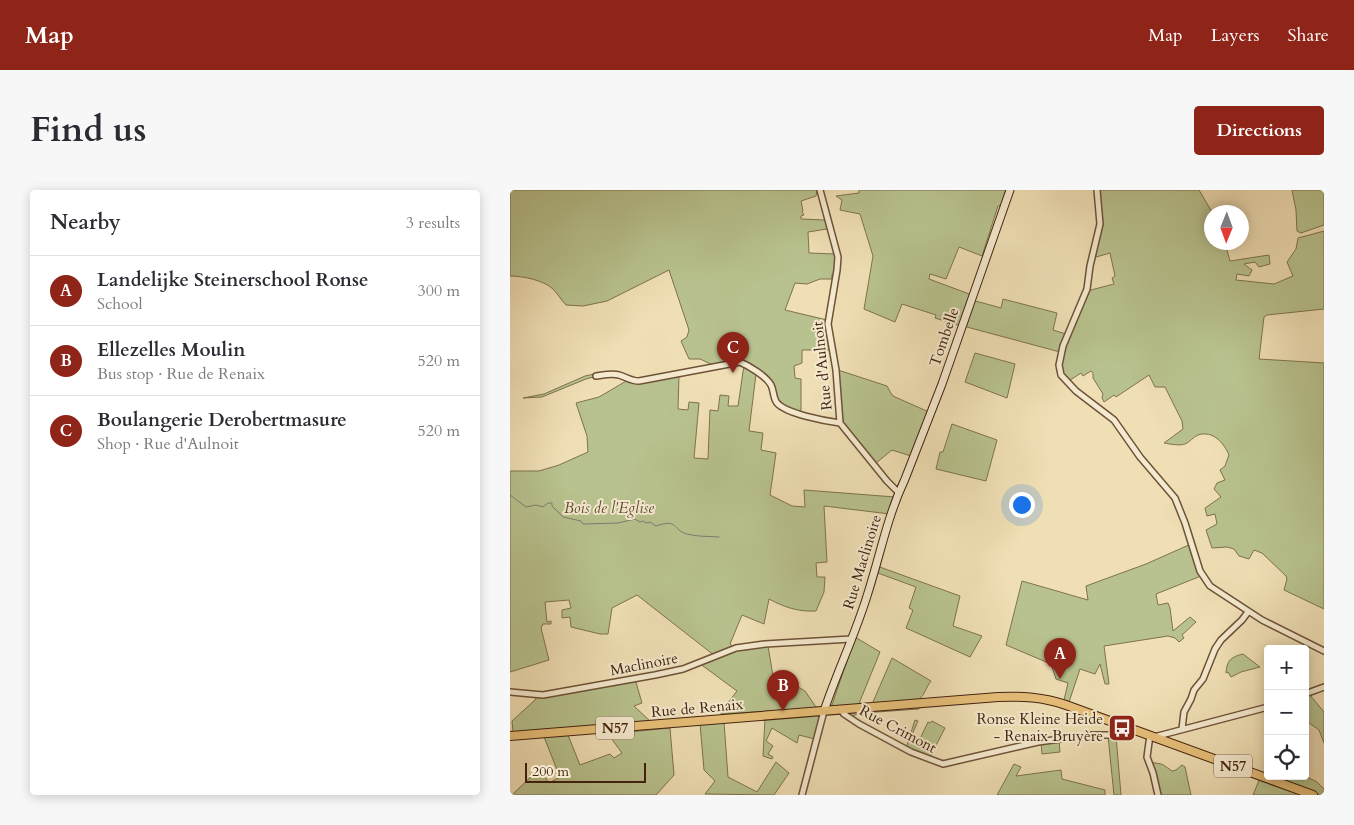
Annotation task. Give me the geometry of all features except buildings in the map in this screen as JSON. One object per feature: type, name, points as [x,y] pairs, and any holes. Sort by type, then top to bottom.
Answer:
[{"type":"main road","name":"Rue de Renaix","points":[[510,736],[1006,697],[1036,697],[1066,704],[1137,730]]},
{"type":"main road","name":"N57","points":[[1137,730],[1313,795]]},
{"type":"street","name":"Rue d'Aulnoit","points":[[820,190],[838,257],[828,324],[836,370],[840,423],[898,492]]},
{"type":"street","name":"Tombelle","points":[[898,492],[906,479],[938,393],[1010,190]]},
{"type":"street","points":[[1098,190],[1100,218],[1087,289],[1063,346],[1059,365],[1061,375],[1073,388],[1119,426],[1133,447],[1177,502],[1200,570],[1205,580],[1214,590],[1268,624],[1324,651]]},
{"type":"street","name":"Rue d'Aulnoit","points":[[596,376],[614,374],[633,381],[639,381],[742,363],[770,383],[774,398],[782,407],[808,417],[840,423]]},
{"type":"street","name":"Rue Maclinoire","points":[[824,711],[868,594],[880,546],[898,492]]},
{"type":"street","points":[[1182,729],[1184,712],[1194,690],[1203,679],[1215,648],[1248,612]]},
{"type":"street","name":"Maclinoire","points":[[510,692],[539,695],[683,669],[736,648],[780,643],[851,639]]},
{"type":"street","points":[[1309,693],[1324,687]]},
{"type":"street","points":[[1158,795],[1154,773],[1147,757],[1152,736],[1264,708]]},
{"type":"street","name":"Rue Crimont","points":[[841,710],[859,724],[896,744],[940,764],[952,764],[1033,743],[1092,736],[1127,735],[1137,730]]},
{"type":"street","points":[[802,795],[824,711]]},
{"type":"green space","points":[[510,190],[817,190],[816,196],[801,201],[804,215],[801,216],[801,219],[825,220],[827,229],[808,232],[809,253],[835,254],[834,274],[832,274],[832,279],[820,279],[807,284],[795,283],[785,310],[827,320],[831,350],[802,350],[802,363],[794,366],[795,378],[801,379],[801,414],[777,400],[774,389],[742,360],[715,366],[700,359],[689,359],[681,341],[687,337],[689,330],[669,270],[607,301],[583,306],[566,305],[553,289],[544,283],[510,276]]},
{"type":"green space","points":[[859,190],[1006,190],[1001,205],[998,206],[982,256],[959,247],[946,279],[930,274],[929,279],[972,295],[968,298],[959,325],[961,326],[935,318],[936,315],[902,304],[895,322],[864,309],[873,256],[860,214],[840,210],[842,200],[836,196],[859,193]]},
{"type":"green space","points":[[1099,190],[1199,190],[1208,205],[1204,205],[1204,250],[1227,250],[1230,261],[1269,255],[1270,264],[1259,267],[1255,262],[1244,264],[1252,270],[1249,276],[1237,274],[1236,280],[1274,284],[1293,276],[1287,262],[1296,249],[1298,238],[1324,231],[1324,309],[1267,315],[1264,317],[1259,359],[1324,363],[1324,609],[1284,590],[1286,576],[1262,553],[1254,550],[1249,559],[1239,556],[1234,549],[1227,547],[1212,548],[1206,530],[1217,524],[1215,514],[1207,516],[1205,508],[1221,497],[1214,489],[1217,483],[1225,480],[1220,470],[1225,466],[1229,455],[1221,442],[1208,434],[1198,435],[1183,445],[1164,443],[1183,429],[1182,421],[1165,387],[1155,387],[1149,375],[1116,397],[1114,395],[1104,402],[1103,394],[1091,371],[1083,376],[1081,373],[1067,382],[1061,374],[1060,365],[1065,344],[1087,291],[1114,284],[1112,278],[1115,276],[1110,253],[1093,258],[1099,238]]},
{"type":"green space","points":[[1292,190],[1324,190],[1324,225],[1301,233],[1297,231],[1296,210]]},
{"type":"green space","points":[[1003,299],[1057,313],[1053,330],[1066,334],[1060,352],[963,326],[972,300],[1001,308]]},
{"type":"green space","points":[[975,353],[1015,364],[1007,398],[965,382]]},
{"type":"green space","name":"Bois de l'Eglise","points":[[744,365],[756,374],[749,431],[763,433],[761,450],[776,453],[770,495],[792,506],[805,507],[804,490],[895,497],[890,514],[824,506],[827,562],[816,563],[817,577],[825,577],[824,592],[816,611],[803,611],[791,608],[769,599],[764,624],[742,615],[730,644],[735,648],[715,656],[637,595],[612,608],[608,634],[571,627],[570,617],[562,618],[562,610],[571,608],[569,600],[545,602],[547,622],[551,621],[551,624],[543,624],[541,628],[549,660],[510,672],[510,471],[539,471],[559,465],[588,452],[587,436],[576,403],[599,397],[628,380],[679,375],[678,409],[688,410],[689,402],[699,403],[694,458],[708,459],[710,410],[718,411],[720,395],[729,396],[728,406],[738,406]]},
{"type":"green space","points":[[838,370],[887,386],[895,397],[929,412],[911,456],[892,450],[876,463],[843,422]]},
{"type":"green space","points":[[612,372],[586,379],[542,397],[523,398],[544,394],[585,376]]},
{"type":"green space","points":[[952,424],[997,440],[986,481],[936,469],[940,452],[943,452]]},
{"type":"green space","points":[[1191,544],[1201,576],[1156,594],[1158,605],[1168,603],[1173,631],[1190,617],[1196,622],[1182,635],[1184,638],[1179,642],[1175,638],[1168,636],[1104,646],[1109,684],[1105,684],[1100,664],[1095,674],[1080,669],[1069,702],[1064,700],[1068,683],[1056,679],[1051,664],[1006,645],[1022,581],[1088,600],[1086,586],[1146,564]]},
{"type":"green space","points":[[877,566],[960,596],[953,626],[982,636],[970,657],[906,628],[913,610],[909,608],[916,587],[875,572]]},
{"type":"green space","points":[[855,637],[880,652],[858,706],[831,707],[830,705],[832,705]]},
{"type":"green space","points":[[768,646],[773,676],[780,676],[805,691],[816,707],[823,707],[800,711],[800,709],[721,714],[737,691],[699,663],[735,650]]},
{"type":"green space","points":[[1243,654],[1260,667],[1231,677],[1228,672],[1226,673],[1227,665],[1235,656]]},
{"type":"green space","points":[[892,658],[931,681],[919,699],[926,700],[874,704],[873,702]]},
{"type":"green space","points":[[635,679],[642,703],[634,706],[651,722],[513,732],[512,721],[537,696]]},
{"type":"green space","points":[[1309,694],[1324,712],[1324,743],[1319,730],[1309,723]]},
{"type":"green space","points":[[920,707],[919,709],[863,713],[851,716],[847,714],[847,712]]},
{"type":"green space","points":[[814,715],[820,718],[815,739],[799,735],[797,743],[772,728],[766,741],[773,746],[768,754],[773,757],[772,759],[763,756],[765,719]]},
{"type":"green space","points":[[915,720],[918,721],[911,737],[919,741],[928,722],[932,721],[945,728],[929,759],[906,748]]},
{"type":"green space","points":[[724,722],[728,777],[757,792],[776,762],[789,773],[774,795],[705,794],[715,781],[704,770],[700,724]]},
{"type":"green space","points":[[670,728],[674,775],[656,795],[512,795],[539,769],[549,783],[560,777],[544,737],[568,735],[580,765],[610,754],[614,758],[622,753],[608,734]]},
{"type":"green space","points":[[1108,736],[1116,736],[1121,795],[1114,795]]},
{"type":"green space","points":[[1059,741],[1060,752],[1042,754],[1041,743]]},
{"type":"green space","points":[[1150,762],[1162,764],[1172,771],[1182,765],[1185,767],[1191,795],[1159,795]]},
{"type":"green space","points":[[1014,764],[1021,767],[1016,776],[1061,770],[1062,779],[1105,790],[1105,795],[997,795]]},
{"type":"green space","points":[[1260,778],[1297,792],[1296,795],[1253,795]]},
{"type":"green space","points":[[1309,778],[1317,782],[1324,789],[1324,795],[1285,780],[1309,780]]},
{"type":"waterway","points":[[510,495],[526,507],[536,505],[543,507],[548,503],[552,503],[552,506],[563,517],[581,521],[583,524],[618,523],[635,519],[640,522],[650,522],[656,526],[672,524],[682,532],[691,535],[719,537]]},
{"type":"place","name":"Boulangerie Derobertmasure","points":[[733,373]]},
{"type":"place","name":"Landelijke Steinerschool Ronse","points":[[1060,679]]},
{"type":"place","name":"Ellezelles Moulin","points":[[783,711]]},
{"type":"place","name":"Ronse Kleine Heide - Renaix Bruyère","points":[[1122,728]]}]
